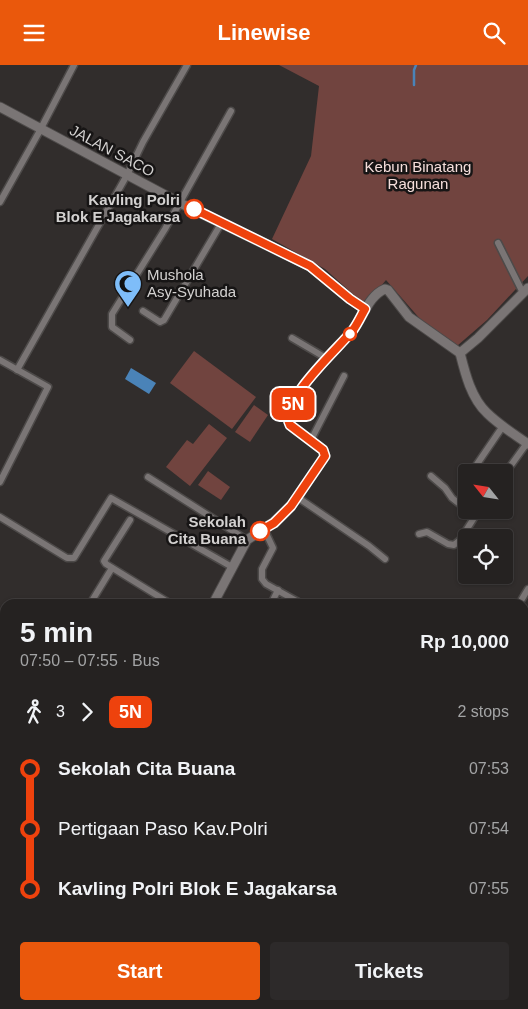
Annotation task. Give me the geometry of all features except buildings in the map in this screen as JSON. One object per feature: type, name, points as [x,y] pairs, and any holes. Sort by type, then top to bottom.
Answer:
[{"type":"main road","name":"JALAN SACO","points":[[0,107],[180,203],[310,266],[365,309]]},
{"type":"main road","points":[[216,599],[247,540],[282,515],[297,497],[325,456],[323,450],[290,425],[288,416],[304,385],[352,331],[365,309],[382,290],[388,290],[409,317],[460,353],[465,374],[480,405],[487,414],[527,443]]},
{"type":"main road","points":[[460,353],[525,291]]},
{"type":"street","points":[[0,202],[74,65]]},
{"type":"street","points":[[17,370],[187,65]]},
{"type":"street","points":[[130,340],[112,327],[112,314],[180,203],[231,111]]},
{"type":"street","points":[[143,311],[160,322],[164,320],[222,222]]},
{"type":"street","points":[[498,243],[525,291]]},
{"type":"street","points":[[292,338],[326,358]]},
{"type":"street","points":[[0,360],[48,387],[0,482]]},
{"type":"street","points":[[311,440],[344,376]]},
{"type":"street","points":[[477,464],[503,426]]},
{"type":"street","points":[[512,464],[527,443]]},
{"type":"street","points":[[431,476],[445,487],[452,498],[458,502]]},
{"type":"street","points":[[148,477],[247,540]]},
{"type":"street","points":[[297,497],[385,559]]},
{"type":"street","points":[[0,517],[67,558],[74,558],[111,498],[232,567]]},
{"type":"street","points":[[419,534],[427,532],[448,544],[454,545],[460,540],[474,519]]},
{"type":"street","points":[[130,520],[104,561],[112,568],[163,599]]},
{"type":"street","points":[[264,529],[272,548],[262,569],[262,579],[266,584],[293,599]]},
{"type":"street","points":[[93,599],[112,568]]},
{"type":"street","points":[[274,599],[278,590]]},
{"type":"green space","name":"Kebun Binatang Ragunan","points":[[279,65],[528,65],[528,276],[487,320],[457,346],[421,320],[386,280],[365,305],[325,269],[272,239],[311,156],[319,86]]},
{"type":"green space","points":[[194,351],[256,397],[232,429],[170,383]]},
{"type":"green space","points":[[254,405],[268,415],[250,442],[235,432]]},
{"type":"green space","points":[[209,424],[227,438],[190,486],[166,467],[187,440],[193,444]]},
{"type":"green space","points":[[208,471],[230,487],[221,500],[198,485]]},
{"type":"water","points":[[131,368],[156,383],[149,394],[125,379]]},
{"type":"waterway","points":[[414,85],[416,65]]},
{"type":"bus line","name":"5N","points":[[194,209],[310,266],[365,309],[352,331],[304,385],[295,399],[288,416],[290,425],[320,446],[325,456],[291,506],[274,523],[260,531]]},
{"type":"place","name":"Kavling Polri Blok E Jagakarsa","points":[[194,209]]},
{"type":"place","name":"Mushola Asy-Syuhada","points":[[128,308]]},
{"type":"place","name":"Sekolah Cita Buana","points":[[260,531]]}]
